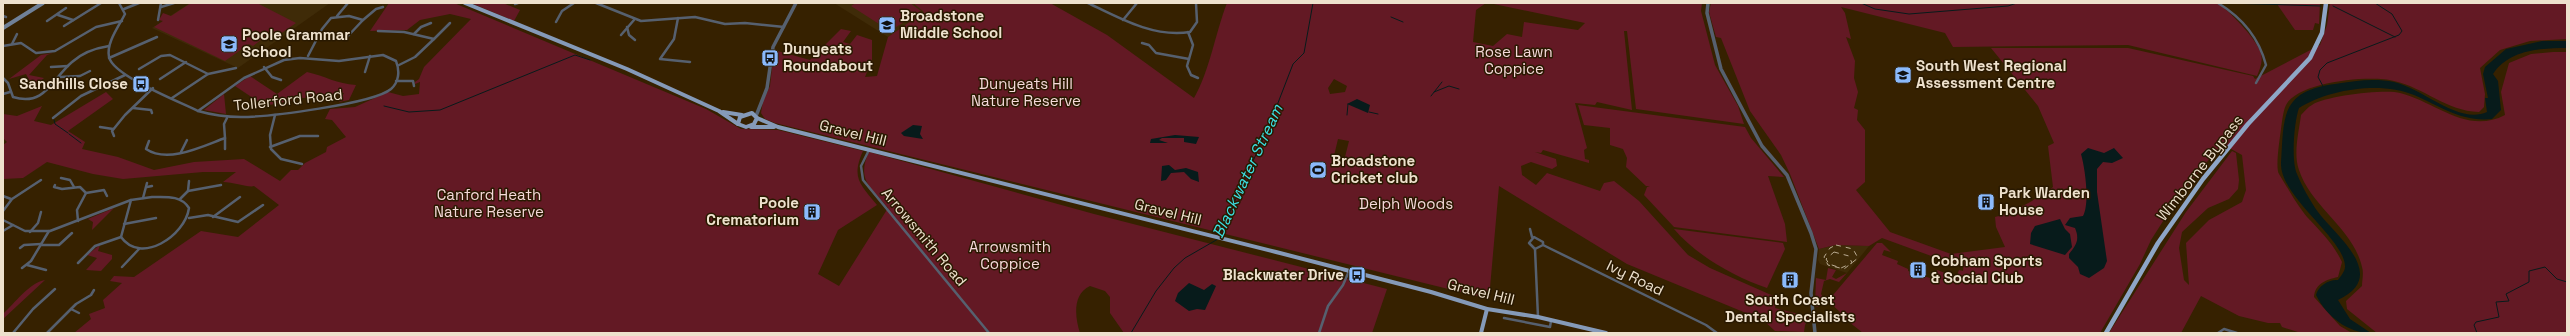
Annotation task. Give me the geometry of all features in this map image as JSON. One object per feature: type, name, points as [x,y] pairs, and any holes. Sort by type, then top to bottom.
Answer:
[{"type":"highway","name":"Wimborne Bypass","points":[[2106,333],[2137,277],[2177,215],[2218,160],[2262,109],[2294,78],[2315,50],[2324,23],[2326,3]]},
{"type":"main road","points":[[3,28],[43,3]]},
{"type":"main road","points":[[465,3],[627,70],[719,111],[738,124],[749,126],[754,124],[756,117],[719,111]]},
{"type":"main road","points":[[738,124],[738,120],[744,114]]},
{"type":"main road","name":"Gravel Hill","points":[[756,117],[778,127],[1219,237],[1487,309],[1538,317],[1606,333]]},
{"type":"main road","name":"Gravel Hill","points":[[749,126],[778,127]]},
{"type":"main road","points":[[1481,333],[1487,309]]},
{"type":"street","points":[[64,26],[101,3]]},
{"type":"street","points":[[119,3],[124,9],[123,21],[109,46],[109,58],[157,37]]},
{"type":"street","points":[[124,9],[139,3]]},
{"type":"street","points":[[158,20],[161,15],[161,3]]},
{"type":"street","points":[[161,7],[174,3]]},
{"type":"street","points":[[308,57],[316,44],[323,25],[337,16],[348,3]]},
{"type":"street","points":[[556,22],[562,11],[574,3]]},
{"type":"street","points":[[596,3],[634,20],[695,17],[725,24],[753,23],[785,27]]},
{"type":"street","points":[[756,117],[758,107],[767,88],[773,47],[785,27],[796,3]]},
{"type":"street","points":[[1088,3],[1123,20],[1164,34],[1188,32],[1194,28],[1199,18],[1196,3]]},
{"type":"street","points":[[1123,20],[1137,3]]},
{"type":"street","points":[[1708,3],[1707,13],[1721,69],[1759,141],[1787,175],[1812,233],[1816,249],[1811,293],[1815,333]]},
{"type":"street","points":[[2218,3],[2235,14],[2263,51],[2266,65],[2256,83]]},
{"type":"street","points":[[347,37],[372,11],[382,7]]},
{"type":"street","points":[[47,21],[66,8]]},
{"type":"street","points":[[57,14],[73,20]]},
{"type":"street","points":[[337,16],[347,15],[363,20]]},
{"type":"street","points":[[678,18],[674,38],[660,59],[690,62]]},
{"type":"street","points":[[621,35],[627,26],[634,20]]},
{"type":"street","points":[[3,46],[23,43],[29,50],[36,53],[55,51],[96,27],[123,21]]},
{"type":"street","points":[[414,34],[421,27],[431,23]]},
{"type":"street","points":[[399,65],[415,57],[450,23]]},
{"type":"street","points":[[627,26],[629,35],[635,40]]},
{"type":"street","points":[[378,31],[414,34],[434,39]]},
{"type":"street","points":[[1188,32],[1195,44],[1189,59],[1188,70],[1198,78]]},
{"type":"street","points":[[302,36],[319,33]]},
{"type":"street","points":[[12,44],[17,34]]},
{"type":"street","points":[[1142,43],[1149,45],[1156,53],[1189,59]]},
{"type":"street","points":[[3,78],[8,83],[10,92],[17,99],[31,98],[48,90],[68,66],[91,50],[109,46]]},
{"type":"street","points":[[139,69],[165,55],[174,56],[208,74]]},
{"type":"street","points":[[365,72],[370,56]]},
{"type":"street","points":[[198,111],[222,93],[264,67],[288,59],[308,57],[339,61],[370,56],[388,56],[399,65],[400,73],[396,80],[413,81],[414,86]]},
{"type":"street","name":"Tollerford Road","points":[[109,58],[116,68],[125,75],[198,111],[228,117],[275,114],[318,106],[360,103],[383,93],[396,80]]},
{"type":"street","points":[[160,79],[186,62]]},
{"type":"street","points":[[51,67],[68,66]]},
{"type":"street","points":[[264,67],[272,77],[282,80]]},
{"type":"street","points":[[172,98],[208,74],[236,68]]},
{"type":"street","points":[[60,77],[80,76],[90,71]]},
{"type":"street","points":[[53,118],[82,96],[125,75]]},
{"type":"street","points":[[114,136],[114,129],[140,98],[153,88]]},
{"type":"street","points":[[3,94],[10,92]]},
{"type":"street","points":[[744,114],[758,107]]},
{"type":"street","points":[[133,108],[148,109],[152,113]]},
{"type":"street","points":[[275,114],[269,136],[270,147],[280,159],[300,164],[295,168]]},
{"type":"street","points":[[225,149],[224,124],[228,117]]},
{"type":"street","points":[[100,127],[114,129]]},
{"type":"street","points":[[270,147],[292,138],[318,136]]},
{"type":"street","points":[[149,141],[146,149],[153,154],[180,153],[225,138]]},
{"type":"street","points":[[180,153],[187,140]]},
{"type":"street","name":"Arrowsmith Road","points":[[869,149],[861,166],[863,180],[989,333]]},
{"type":"street","points":[[61,178],[70,180],[74,187]]},
{"type":"street","points":[[3,211],[11,199],[33,188],[41,180]]},
{"type":"street","points":[[188,191],[189,181]]},
{"type":"street","points":[[143,198],[147,183]]},
{"type":"street","points":[[56,185],[54,187],[62,189],[74,187],[83,188],[86,193]]},
{"type":"street","points":[[180,199],[188,191],[221,185]]},
{"type":"street","points":[[147,187],[152,186]]},
{"type":"street","points":[[214,190],[215,186]]},
{"type":"street","points":[[86,193],[104,190],[107,196]]},
{"type":"street","points":[[78,222],[76,214],[86,193]]},
{"type":"street","points":[[3,196],[11,199]]},
{"type":"street","points":[[3,220],[19,230],[30,232],[49,231],[78,222],[131,200],[164,196],[180,199],[189,209],[189,218],[171,237],[158,245],[139,249],[127,246],[121,237],[131,200]]},
{"type":"street","points":[[213,217],[240,197]]},
{"type":"street","points":[[232,198],[236,200]]},
{"type":"street","points":[[189,218],[206,215],[238,222],[256,209],[263,206]]},
{"type":"street","points":[[30,232],[38,223],[41,212]]},
{"type":"street","points":[[124,224],[156,218]]},
{"type":"street","points":[[3,231],[13,225]]},
{"type":"street","points":[[1530,229],[1532,237],[1529,243],[1534,249],[1538,317]]},
{"type":"street","points":[[22,268],[27,265],[49,231]]},
{"type":"street","points":[[20,248],[24,245],[59,245],[72,233]]},
{"type":"street","points":[[78,263],[94,246],[121,237]]},
{"type":"street","name":"Ivy Road","points":[[1532,237],[1540,239],[1543,245],[1706,325],[1717,333]]},
{"type":"street","points":[[1534,249],[1543,245]]},
{"type":"street","points":[[122,267],[139,249]]},
{"type":"street","points":[[27,265],[46,270]]},
{"type":"street","points":[[1319,333],[1324,324],[1327,309],[1346,282],[1349,271]]},
{"type":"street","points":[[14,333],[27,314],[55,289]]},
{"type":"street","points":[[47,333],[71,309],[94,290]]},
{"type":"street","points":[[46,293],[50,294]]},
{"type":"street","points":[[71,309],[79,313]]},
{"type":"street","name":"Gravel Hill","points":[[1504,318],[1550,327],[1551,321]]},
{"type":"street","points":[[2218,333],[2224,329],[2237,333]]},
{"type":"shaded area","name":"Poole Grammar School","points":[[190,3],[330,3],[238,68],[152,28]]},
{"type":"shaded area","name":"Broadstone Middle School","points":[[834,3],[913,3],[925,12],[888,37]]},
{"type":"shaded area","points":[[1835,245],[1869,246],[1847,273],[1820,264],[1818,260],[1819,249]]},
{"type":"green space","name":"Poole Grammar School","points":[[191,3],[257,3],[296,23],[273,39],[262,34],[266,36],[253,46],[249,44],[225,61],[154,27],[163,21],[159,20],[163,13],[171,16]]},
{"type":"green space","name":"Canford Heath Nature Reserve","points":[[389,3],[454,3],[706,109],[741,129],[778,130],[863,151],[859,160],[859,180],[866,192],[877,205],[838,230],[818,274],[839,286],[888,208],[867,183],[864,170],[869,152],[1094,214],[1387,289],[1372,333],[1124,333],[1110,313],[1110,297],[1105,291],[1090,286],[1080,295],[1076,307],[1080,333],[74,333],[91,319],[89,314],[105,308],[103,300],[122,283],[110,281],[114,276],[134,277],[201,231],[238,237],[279,205],[254,186],[223,182],[236,172],[203,172],[123,179],[93,174],[47,162],[23,178],[3,179],[3,145],[7,142],[3,138],[3,114],[17,116],[42,106],[34,121],[51,125],[106,92],[113,99],[68,131],[85,142],[82,149],[118,157],[154,170],[194,162],[244,159],[280,181],[291,170],[298,170],[305,163],[326,152],[327,147],[346,137],[332,120],[325,119],[330,109],[355,107],[388,92],[403,96],[419,94],[420,82],[415,84],[415,82],[419,79],[424,67],[471,19],[450,14],[420,20],[407,30],[370,31]]},
{"type":"green space","points":[[471,3],[503,3],[520,10],[514,21]]},
{"type":"green space","name":"Broadstone Middle School","points":[[856,3],[910,3],[921,11],[890,31],[851,6]]},
{"type":"green space","points":[[913,3],[1050,3],[1107,35],[1194,98],[1204,76],[1227,3],[1486,3],[1476,10],[1473,42],[1493,46],[1507,34],[1522,37],[1524,22],[1578,30],[1585,23],[1489,3],[1702,3],[1701,11],[1715,65],[1738,106],[1744,124],[1636,109],[1627,31],[1624,31],[1632,110],[1597,102],[1595,105],[1575,103],[1587,148],[1584,150],[1585,159],[1589,160],[1589,163],[1543,150],[1541,153],[1535,152],[1556,159],[1557,166],[1552,169],[1531,162],[1521,166],[1522,175],[1536,185],[1547,173],[1600,191],[1604,183],[1614,181],[1639,201],[1688,255],[1710,268],[1778,298],[1775,308],[1810,317],[1805,325],[1804,332],[1775,331],[1763,320],[1627,264],[1499,186],[1489,299],[775,123],[765,119],[761,113],[763,101],[770,86],[774,50],[810,60],[841,29],[851,31],[843,42],[850,44],[857,35],[872,40],[872,60],[865,77],[877,76],[888,37],[924,12]],"holes":[[[1334,79],[1347,86],[1345,92],[1330,94],[1328,88]],[[1338,139],[1349,141],[1343,165],[1332,164]]]},
{"type":"green space","points":[[1711,3],[2217,3],[2222,6],[2248,32],[2260,51],[2262,58],[2257,76],[2128,45],[1953,47],[1945,33],[1841,7],[1845,13],[1851,39],[1846,37],[1855,61],[1854,78],[1858,92],[1854,108],[1858,110],[1857,120],[1865,130],[1865,182],[1856,190],[1890,232],[1951,254],[2005,247],[1996,227],[1995,217],[2025,205],[2053,187],[2048,146],[2054,143],[2038,106],[1991,48],[2128,48],[2253,76],[2255,79],[2320,45],[2327,25],[2330,3],[2567,3],[2567,39],[2530,41],[2500,50],[2480,68],[2485,94],[2484,107],[2479,112],[2456,108],[2405,84],[2383,79],[2353,80],[2320,85],[2305,90],[2293,97],[2286,105],[2278,152],[2277,166],[2279,174],[2307,217],[2331,243],[2342,262],[2338,277],[2322,283],[2316,289],[2314,297],[2340,326],[2352,333],[2301,333],[2282,327],[2280,323],[2268,323],[2239,316],[2201,296],[2181,333],[2109,333],[2186,212],[2232,151],[2236,153],[2239,180],[2238,189],[2229,199],[2208,208],[2182,232],[2179,248],[2184,280],[2189,285],[2186,243],[2209,220],[2242,202],[2246,190],[2242,155],[2222,144],[2181,193],[2151,240],[2140,264],[2100,333],[1863,333],[1839,314],[1840,312],[1828,301],[1877,243],[1882,243],[1891,252],[1884,250],[1882,255],[1898,261],[1897,264],[1908,269],[1908,271],[1933,279],[1937,270],[1956,277],[1959,270],[1963,271],[1964,263],[1945,261],[1882,238],[1869,246],[1835,245],[1819,249],[1790,174],[1781,155],[1750,111],[1721,38],[1716,37],[1709,12]]},
{"type":"green space","points":[[2237,3],[2320,3],[2319,24],[2315,23],[2313,30],[2295,30],[2277,4]]},
{"type":"green space","points":[[2567,52],[2567,333],[2377,333],[2347,309],[2346,301],[2362,286],[2363,269],[2357,253],[2350,241],[2313,195],[2299,170],[2296,150],[2301,115],[2311,106],[2329,99],[2355,94],[2392,92],[2413,97],[2452,115],[2465,119],[2478,121],[2491,120],[2505,115],[2501,92],[2509,63],[2531,54]]},
{"type":"green space","points":[[53,53],[47,55],[29,75],[44,78],[33,87],[26,74],[9,79],[41,55]]},
{"type":"green space","points":[[307,72],[343,83],[356,85],[349,100],[339,102],[344,93],[303,98],[265,106],[235,86],[250,76],[277,94]]},
{"type":"green space","points":[[224,94],[226,114],[204,110]]},
{"type":"green space","points":[[1578,105],[1745,127],[1751,138],[1784,177],[1768,176],[1785,224],[1787,242],[1674,227],[1644,195],[1647,187],[1650,186],[1646,186],[1626,167],[1627,158],[1623,149],[1610,145],[1610,128],[1584,125]]},
{"type":"green space","points":[[114,208],[92,230],[93,222],[88,219]]},
{"type":"green space","points":[[1674,229],[1783,243],[1785,249],[1767,288],[1742,278],[1716,264],[1693,248]]},
{"type":"green space","points":[[100,245],[98,251],[112,255],[112,259],[101,271],[86,270],[97,258],[87,255]]},
{"type":"green space","points":[[1828,268],[1836,270],[1832,277],[1836,279],[1847,273],[1839,282],[1830,279],[1824,281],[1821,294],[1824,299],[1818,307],[1815,306],[1816,278],[1826,280]]},
{"type":"green space","points":[[45,280],[3,319],[3,314],[22,294],[33,285]]},
{"type":"water","points":[[2542,41],[2567,41],[2567,48],[2526,52],[2516,55],[2500,66],[2493,74],[2498,81],[2501,110],[2492,119],[2461,116],[2414,95],[2387,88],[2355,89],[2340,92],[2311,101],[2299,108],[2294,141],[2295,168],[2306,193],[2318,212],[2346,244],[2354,256],[2359,268],[2359,280],[2353,290],[2338,300],[2350,319],[2371,333],[2346,327],[2332,317],[2316,295],[2321,286],[2331,281],[2338,280],[2345,267],[2342,256],[2335,244],[2290,189],[2283,176],[2281,163],[2283,132],[2288,109],[2295,100],[2304,93],[2317,88],[2357,81],[2379,80],[2394,82],[2416,91],[2453,110],[2465,114],[2476,115],[2487,112],[2485,98],[2488,98],[2483,74],[2485,67],[2506,49]]},
{"type":"water","points":[[1357,99],[1370,105],[1368,113],[1347,104]]},
{"type":"water","points":[[913,125],[922,126],[920,134],[923,139],[904,136],[901,133]]},
{"type":"water","points":[[1175,135],[1199,137],[1196,144],[1184,142],[1184,138],[1162,138],[1159,140],[1168,143],[1150,143],[1151,139]]},
{"type":"water","points":[[2088,148],[2104,153],[2114,148],[2123,158],[2112,163],[2103,162],[2097,169],[2097,192],[2107,261],[2104,268],[2089,278],[2080,274],[2078,267],[2069,258],[2069,254],[2074,248],[2077,236],[2075,228],[2065,225],[2070,218],[2083,216],[2085,210],[2086,185],[2081,154]]},
{"type":"water","points":[[1169,165],[1175,170],[1186,168],[1198,172],[1199,182],[1191,179],[1184,172],[1171,173],[1166,180],[1161,181],[1162,166]]},
{"type":"water","points":[[2060,219],[2065,229],[2070,234],[2072,247],[2065,255],[2030,244],[2031,233],[2035,226]]},
{"type":"water","points":[[1189,283],[1204,290],[1212,284],[1216,286],[1205,310],[1197,309],[1189,311],[1175,301],[1178,293]]},
{"type":"waterway","name":"Blackwater Stream","points":[[1271,121],[1293,64],[1304,53],[1313,3]]},
{"type":"waterway","points":[[1861,3],[1875,9],[1909,14],[2008,6],[2017,3]]},
{"type":"waterway","points":[[2227,3],[2321,6]]},
{"type":"waterway","points":[[2375,3],[2392,14],[2402,31],[2399,35],[2394,37]]},
{"type":"waterway","points":[[2333,6],[2394,37]]},
{"type":"waterway","points":[[1391,17],[1403,22]]},
{"type":"waterway","points":[[2324,88],[2318,77],[2320,70],[2327,63],[2394,37]]},
{"type":"waterway","points":[[384,106],[409,112],[440,110],[575,55],[590,60]]},
{"type":"waterway","points":[[1434,92],[1442,82]]},
{"type":"waterway","points":[[1434,92],[1449,86],[1459,89]]},
{"type":"waterway","points":[[1431,96],[1434,92]]},
{"type":"waterway","points":[[1347,115],[1348,104]]},
{"type":"waterway","points":[[1369,112],[1378,114]]},
{"type":"waterway","points":[[54,120],[55,124],[68,133]]},
{"type":"waterway","name":"Blackwater Stream","points":[[1219,236],[1268,128]]},
{"type":"waterway","points":[[69,134],[81,143]]},
{"type":"waterway","name":"Blackwater Stream","points":[[1131,333],[1156,291],[1174,268],[1185,258],[1218,239]]},
{"type":"waterway","points":[[2477,333],[2474,325],[2476,322],[2499,317],[2496,302],[2509,301],[2506,294],[2529,282],[2529,271],[2545,267],[2557,279],[2567,282]]},
{"type":"railway","points":[[1851,263],[1844,269],[1828,265],[1824,257],[1830,248],[1836,245],[1853,249],[1858,258],[1852,263]]},
{"type":"railway","points":[[1851,263],[1841,268],[1829,264],[1826,259],[1834,252],[1849,256],[1852,263]]},
{"type":"place","name":"Broadstone Middle School","points":[[887,25]]},
{"type":"place","name":"Poole Grammar School","points":[[229,44]]},
{"type":"place","name":"Dunyeats Roundabout","points":[[770,58]]},
{"type":"place","name":"South West Regional Assessment Centre","points":[[1903,75]]},
{"type":"place","name":"Sandhills Close","points":[[141,84]]},
{"type":"place","name":"Broadstone Cricket club","points":[[1318,170]]},
{"type":"place","name":"Park Warden House","points":[[1986,202]]},
{"type":"place","name":"Poole Crematorium","points":[[812,212]]},
{"type":"place","name":"Cobham Sports & Social Club","points":[[1918,270]]},
{"type":"place","name":"Blackwater Drive","points":[[1357,275]]},
{"type":"place","name":"South Coast Dental Specialists","points":[[1790,280]]},
{"type":"park label","name":"Rose Lawn Coppice","points":[[1514,60]]},
{"type":"park label","name":"Dunyeats Hill Nature Reserve","points":[[1026,92]]},
{"type":"park label","name":"Delph Woods","points":[[1406,204]]},
{"type":"park label","name":"Arrowsmith Coppice","points":[[1010,256]]}]
